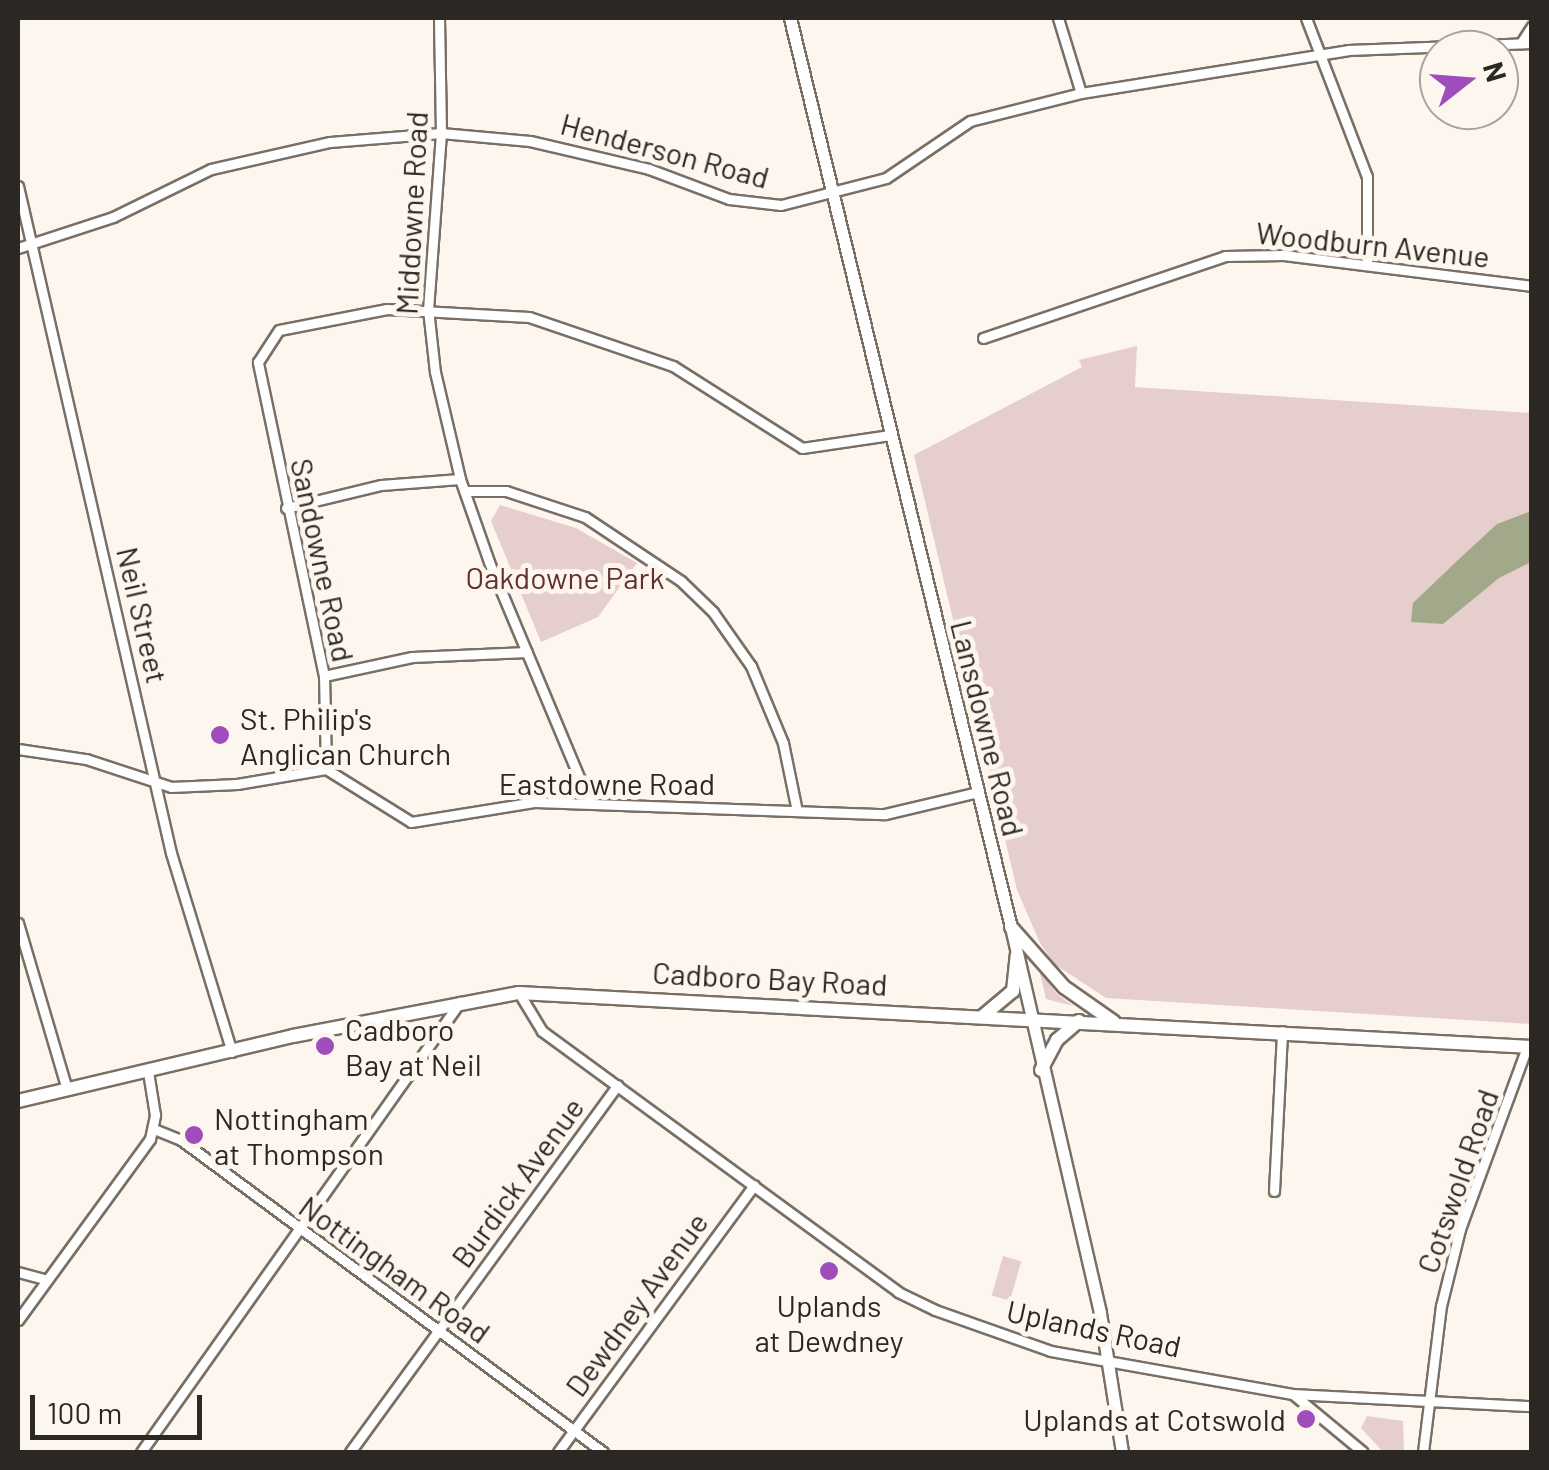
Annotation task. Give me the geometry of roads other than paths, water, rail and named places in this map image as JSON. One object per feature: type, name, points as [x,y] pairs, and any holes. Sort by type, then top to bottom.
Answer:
[{"type":"main road","points":[[1012,927],[1064,987],[1116,1024]]},
{"type":"main road","points":[[984,1015],[1013,991],[1017,955]]},
{"type":"main road","name":"Cadboro Bay Road","points":[[18,1101],[462,999],[520,992],[1529,1047]]},
{"type":"main road","points":[[1042,1070],[1057,1040],[1079,1021]]},
{"type":"street","name":"Middowne Road","points":[[439,18],[441,134],[428,309],[460,480],[526,652],[590,802]]},
{"type":"street","name":"Lansdowne Road","points":[[790,18],[1012,927],[1029,1018],[1109,1361],[1122,1452]]},
{"type":"street","points":[[1058,18],[1081,93]]},
{"type":"street","points":[[1306,18],[1367,178],[1367,265]]},
{"type":"street","points":[[1526,43],[1532,26]]},
{"type":"street","name":"Henderson Road","points":[[18,248],[246,159],[330,142],[441,134],[568,148],[747,202],[832,196],[886,178],[970,120],[1081,93],[1320,54],[1416,44],[1526,43]]},
{"type":"street","name":"Neil Street","points":[[18,186],[155,785],[232,1052]]},
{"type":"street","name":"Woodburn Avenue","points":[[983,338],[1225,256],[1284,255],[1532,286]]},
{"type":"street","points":[[428,309],[529,317],[595,334],[673,366],[802,448],[890,435]]},
{"type":"street","name":"Sandowne Road","points":[[326,769],[324,676],[258,362],[270,338],[292,326],[428,309]]},
{"type":"street","points":[[286,508],[381,485],[460,480]]},
{"type":"street","points":[[465,491],[506,491],[585,517],[660,562],[691,591],[728,632],[766,698],[797,811]]},
{"type":"street","points":[[324,676],[412,657],[526,652]]},
{"type":"street","points":[[18,749],[86,759],[155,785],[204,788],[326,769]]},
{"type":"street","name":"Eastdowne Road","points":[[326,769],[411,822],[511,804],[590,802],[884,814],[978,792]]},
{"type":"street","points":[[18,923],[67,1090]]},
{"type":"street","name":"Uplands Road","points":[[520,992],[542,1032],[898,1292],[1002,1338],[1292,1394],[1532,1406]]},
{"type":"street","points":[[140,1452],[302,1233],[462,999]]},
{"type":"street","points":[[1274,1191],[1282,1031]]},
{"type":"street","name":"Cotswold Road","points":[[1423,1452],[1427,1400],[1460,1229],[1529,1047]]},
{"type":"street","points":[[18,1320],[154,1129],[148,1072]]},
{"type":"street","name":"Burdick Avenue","points":[[350,1452],[618,1086]]},
{"type":"street","name":"Nottingham Road","points":[[154,1129],[181,1140],[603,1452]]},
{"type":"street","name":"Dewdney Avenue","points":[[558,1452],[754,1186]]},
{"type":"street","points":[[18,1272],[47,1280]]},
{"type":"street","points":[[1292,1394],[1363,1452]]},
{"type":"place","name":"St. Philip's Anglican Church","points":[[220,735]]},
{"type":"place","name":"Cadboro Bay at Neil","points":[[325,1046]]},
{"type":"place","name":"Nottingham at Thompson","points":[[194,1135]]},
{"type":"place","name":"Uplands at Dewdney","points":[[829,1271]]},
{"type":"place","name":"Uplands at Cotswold","points":[[1306,1419]]},
{"type":"park label","name":"Oakdowne Park","points":[[565,577]]}]
